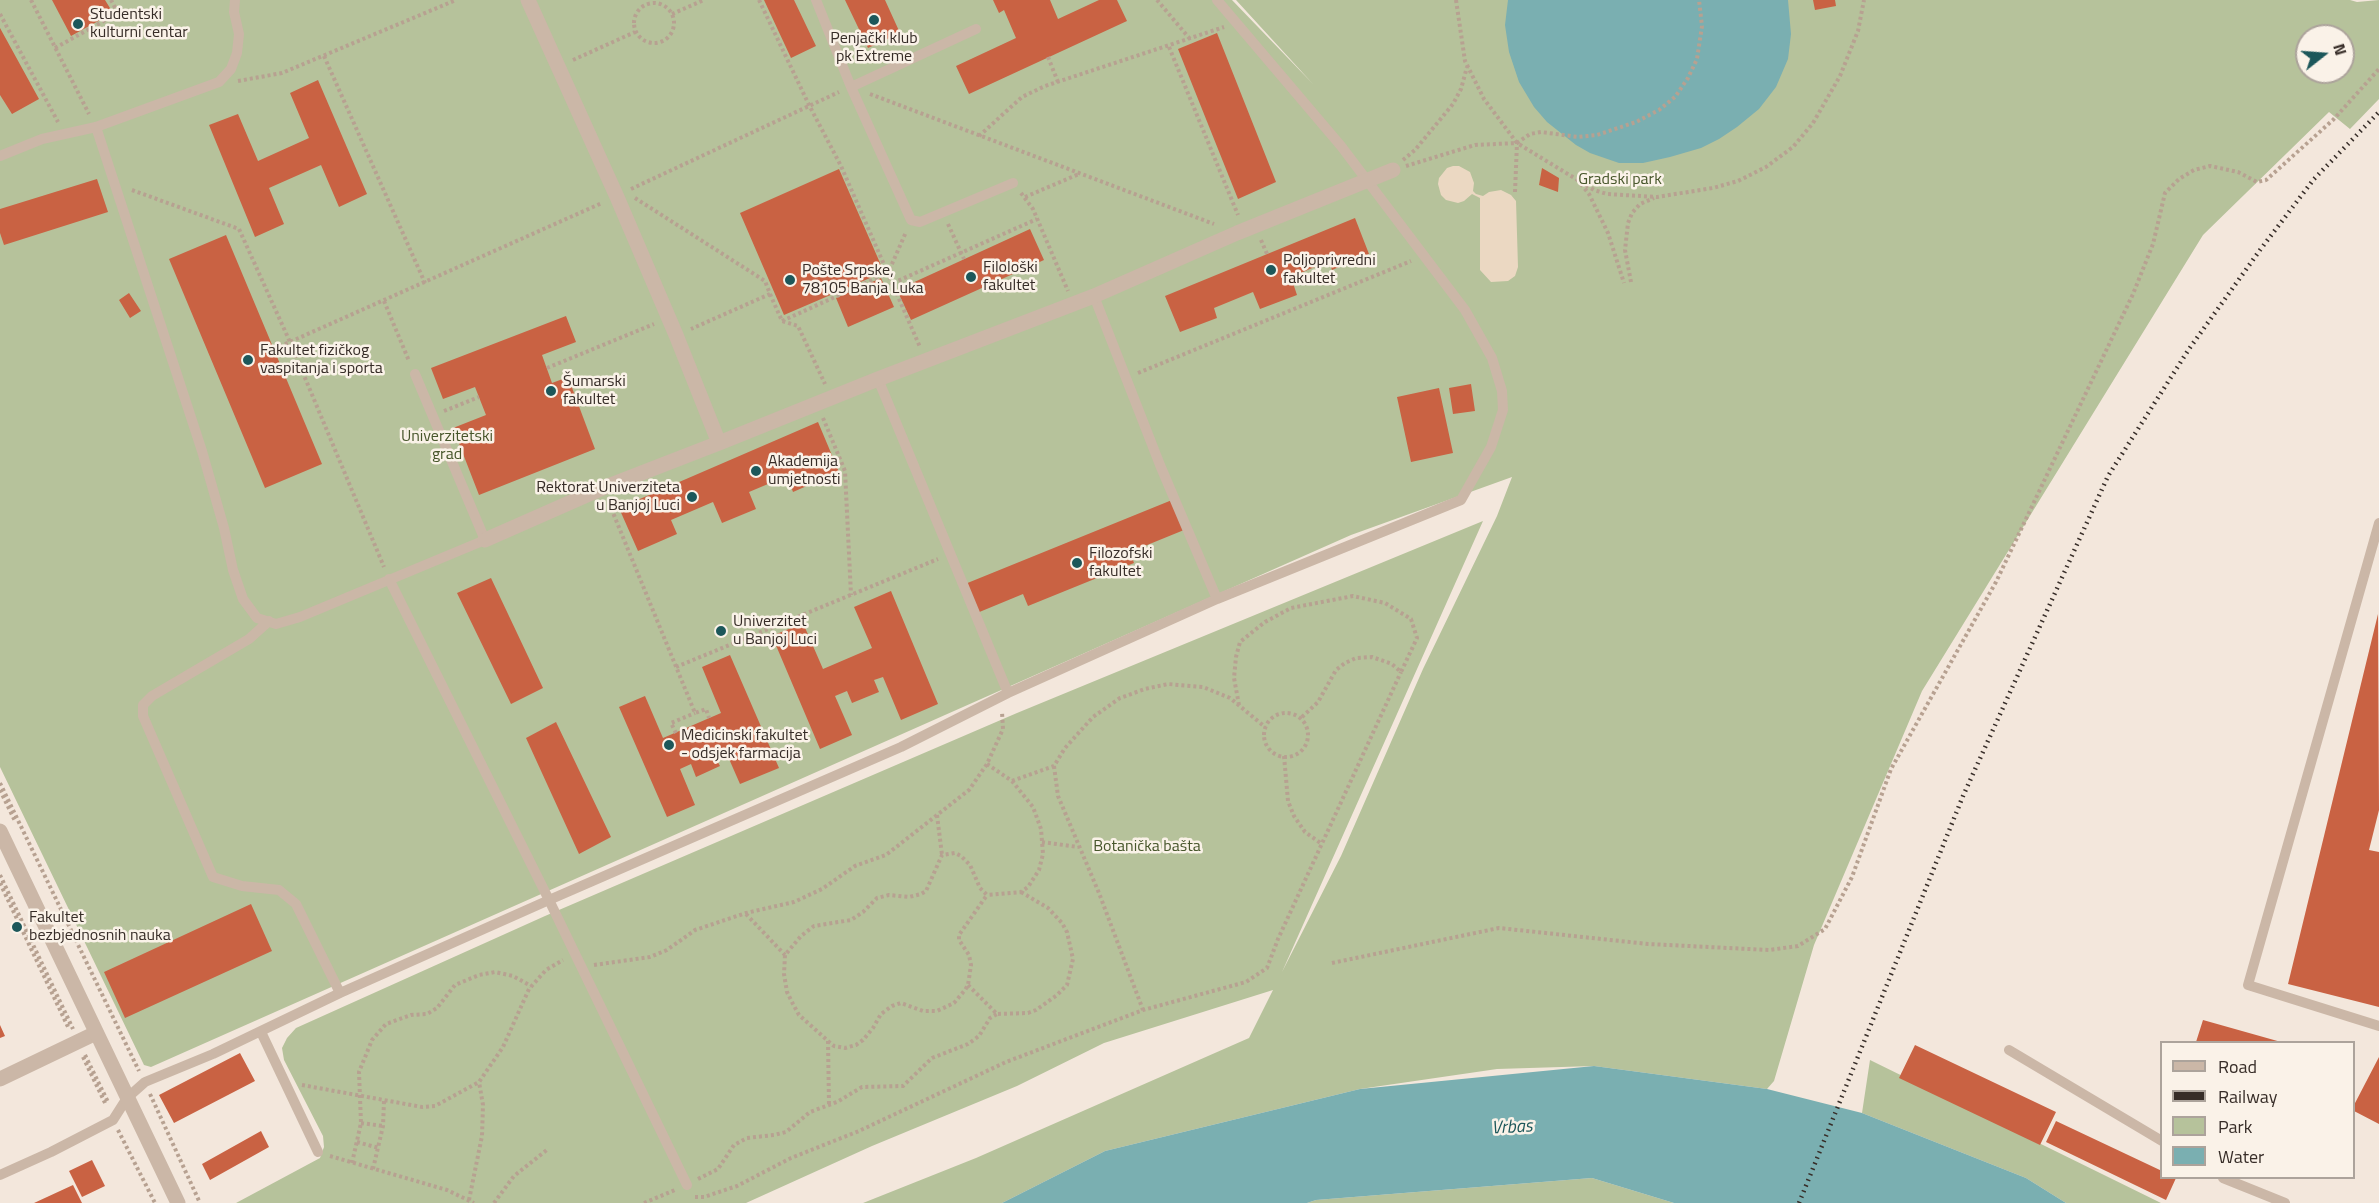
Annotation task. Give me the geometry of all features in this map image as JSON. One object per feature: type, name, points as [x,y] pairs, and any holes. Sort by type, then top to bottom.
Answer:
[{"type":"street","points":[[528,0],[617,197],[719,443]]},
{"type":"street","points":[[485,540],[603,488],[1094,296],[1241,232],[1393,170]]},
{"type":"street","points":[[0,831],[178,1203]]},
{"type":"street","points":[[0,1078],[96,1033]]},
{"type":"lane","points":[[0,156],[42,139],[96,127],[219,82],[231,69],[237,53],[239,34],[234,12],[235,0]]},
{"type":"lane","points":[[816,0],[851,87],[911,220],[920,222],[1013,183]]},
{"type":"lane","points":[[0,1175],[113,1120],[127,1098],[145,1082],[261,1032],[340,993],[549,900],[901,747],[1004,695],[1217,599],[1461,500],[1477,475],[1498,429],[1503,410],[1502,391],[1492,358],[1465,310],[1425,255],[1341,146],[1217,0]]},
{"type":"lane","points":[[851,87],[976,29]]},
{"type":"lane","points":[[96,127],[202,451],[224,528],[233,570],[243,599],[257,618],[276,624],[300,617],[485,540],[415,374]]},
{"type":"lane","points":[[1094,296],[1160,465],[1217,599]]},
{"type":"lane","points":[[878,379],[950,554],[1004,695]]},
{"type":"lane","points":[[2379,523],[2248,985],[2379,1026]]},
{"type":"lane","points":[[389,579],[549,900],[687,1185]]},
{"type":"lane","points":[[269,621],[249,639],[152,696],[143,705],[143,716],[213,877],[242,886],[279,890],[296,904],[340,993]]},
{"type":"lane","points":[[261,1032],[318,1152]]},
{"type":"lane","points":[[2009,1050],[2160,1140]]},
{"type":"lane","points":[[2225,1179],[2285,1203]]},
{"type":"path","points":[[31,0],[96,127]]},
{"type":"path","points":[[55,48],[118,13],[111,0]]},
{"type":"path","points":[[219,82],[248,81],[282,73],[456,0]]},
{"type":"path","points":[[672,14],[704,0]]},
{"type":"path","points":[[759,0],[808,105],[841,166],[926,360]]},
{"type":"path","points":[[1157,0],[1190,39]]},
{"type":"path","points":[[1456,0],[1467,66],[1484,99],[1517,144],[1580,183],[1607,194],[1658,197]]},
{"type":"path","points":[[1393,170],[1475,145],[1517,144],[1530,134],[1541,132],[1563,136],[1597,135],[1613,131],[1651,114],[1675,97],[1697,59],[1702,26],[1699,0]]},
{"type":"path","points":[[1631,282],[1625,250],[1628,223],[1632,213],[1640,204],[1658,197],[1713,188],[1738,181],[1766,167],[1794,147],[1813,123],[1840,76],[1858,32],[1864,0]]},
{"type":"path","points":[[646,3],[658,3],[669,9],[672,14],[674,28],[666,40],[652,43],[639,37],[635,32],[634,18],[637,11],[646,3]]},
{"type":"path","points":[[0,14],[64,134]]},
{"type":"path","points":[[979,136],[1022,97],[1058,82],[1237,23]]},
{"type":"path","points":[[558,67],[635,32]]},
{"type":"path","points":[[1169,46],[1241,232]]},
{"type":"path","points":[[324,56],[425,283]]},
{"type":"path","points":[[1048,57],[1058,82]]},
{"type":"path","points":[[1393,170],[1415,150],[1452,104],[1461,89],[1467,66]]},
{"type":"path","points":[[1332,963],[1499,928],[1648,944],[1769,950],[1798,946],[1825,928],[1852,877],[1891,769],[1996,582],[2133,294],[2152,244],[2165,193],[2179,179],[2194,170],[2210,166],[2238,172],[2258,182],[2266,180],[2333,120],[2379,69]]},
{"type":"path","points":[[831,397],[798,327],[782,321],[765,281],[626,192],[808,105],[851,87],[1079,174],[1241,232]]},
{"type":"path","points":[[1515,192],[1517,144]]},
{"type":"path","points":[[1025,197],[1079,174]]},
{"type":"path","points":[[1013,183],[1025,197],[1037,219],[1074,303]]},
{"type":"path","points":[[1580,183],[1589,195],[1608,233],[1624,283]]},
{"type":"path","points":[[115,184],[239,229],[290,342],[389,579]]},
{"type":"path","points":[[274,349],[617,197]]},
{"type":"path","points":[[943,213],[964,260]]},
{"type":"path","points":[[892,284],[1037,219]]},
{"type":"path","points":[[782,321],[888,273],[911,220]]},
{"type":"path","points":[[1126,378],[1425,255]]},
{"type":"path","points":[[676,335],[770,294]]},
{"type":"path","points":[[384,301],[415,374]]},
{"type":"path","points":[[547,368],[669,318]]},
{"type":"path","points":[[432,416],[479,397]]},
{"type":"path","points":[[816,404],[845,471],[851,595]]},
{"type":"path","points":[[603,488],[695,713]]},
{"type":"path","points":[[676,667],[950,554]]},
{"type":"path","points":[[687,1185],[695,1197],[704,1197],[737,1186],[791,1158],[860,1131],[1005,1062],[1143,1010],[1246,982],[1267,968],[1278,939],[1417,638],[1411,619],[1384,603],[1353,596],[1291,608],[1265,622],[1240,642],[1234,678],[1239,705]]},
{"type":"path","points":[[1300,718],[1318,702],[1336,670],[1345,663],[1356,658],[1372,657],[1392,664],[1401,672]]},
{"type":"path","points":[[1012,781],[1054,766],[1065,748],[1093,717],[1120,698],[1144,689],[1168,684],[1203,687],[1230,698],[1265,727]]},
{"type":"path","points":[[283,1081],[384,1101],[422,1107],[435,1106],[478,1082],[503,1047],[517,1012],[531,986],[549,967],[575,954],[585,966],[650,957],[667,950],[695,930],[746,913],[794,902],[822,889],[855,866],[886,855],[969,790],[987,764],[1004,729],[1004,695]]},
{"type":"path","points":[[676,733],[671,723],[706,709],[709,718]]},
{"type":"path","points":[[1281,713],[1295,714],[1307,730],[1305,744],[1295,755],[1284,756],[1274,753],[1268,748],[1264,734],[1265,727],[1269,720],[1281,713]]},
{"type":"path","points":[[1284,756],[1288,801],[1293,816],[1305,831],[1322,844]]},
{"type":"path","points":[[937,814],[942,855],[926,891],[909,897],[889,895],[878,898],[851,920],[814,926],[792,945],[785,955],[784,974],[787,992],[793,1004],[799,1015],[834,1046],[845,1048],[856,1045],[863,1040],[881,1014],[892,1006],[901,1003],[923,1011],[937,1011],[954,1003],[968,985],[970,974],[969,955],[959,940],[959,935],[987,895],[1021,892],[1028,887],[1039,870],[1043,854],[1034,807],[1012,781],[987,764]]},
{"type":"path","points":[[1054,766],[1058,796],[1099,893],[1143,1010]]},
{"type":"path","points":[[0,783],[145,1082],[200,1203]]},
{"type":"path","points":[[1042,842],[1078,847]]},
{"type":"path","points":[[942,855],[955,853],[970,865],[980,888],[987,895]]},
{"type":"path","points":[[734,1144],[747,1138],[786,1132],[810,1112],[837,1102],[862,1087],[903,1086],[932,1058],[968,1044],[979,1036],[990,1018],[997,1014],[1028,1013],[1058,995],[1067,985],[1072,968],[1071,946],[1062,923],[1048,908],[1021,892]]},
{"type":"path","points":[[746,913],[785,955]]},
{"type":"path","points":[[352,1163],[361,1123],[358,1096],[359,1072],[372,1040],[386,1024],[399,1018],[427,1014],[437,1008],[455,986],[479,975],[495,972],[513,976],[531,986]]},
{"type":"path","points":[[968,985],[997,1014]]},
{"type":"path","points":[[828,1041],[829,1105]]},
{"type":"path","points":[[469,1200],[483,1136],[483,1105],[478,1082]]},
{"type":"path","points":[[373,1169],[383,1126],[384,1101]]},
{"type":"path","points":[[361,1123],[383,1126]]},
{"type":"path","points":[[357,1142],[379,1148]]},
{"type":"path","points":[[494,1203],[514,1176],[548,1149]]},
{"type":"path","points":[[318,1152],[447,1190],[474,1203]]},
{"type":"green space","name":"Univerzitet u Banjoj Luci","points":[[0,0],[1232,0],[1313,84],[1236,0],[2350,0],[2357,2],[2379,0],[2379,99],[2350,129],[2329,112],[2203,235],[1922,691],[1814,945],[1774,1081],[1767,1089],[1594,1066],[1497,1069],[1360,1089],[1105,1151],[1002,1203],[863,1203],[976,1158],[1249,1038],[1273,990],[1104,1043],[1017,1086],[872,1146],[746,1203],[236,1203],[320,1158],[324,1147],[323,1136],[284,1060],[282,1048],[296,1028],[545,916],[1017,713],[1483,521],[1282,972],[1341,856],[1423,669],[1497,516],[1512,477],[1351,535],[151,1067],[144,1065],[0,767]]},
{"type":"green space","points":[[1870,1060],[2161,1203],[2066,1203],[2026,1178],[1862,1113]]},
{"type":"green space","points":[[1592,1178],[1674,1203],[1307,1203],[1316,1200]]},
{"type":"shaded area","points":[[1459,166],[1470,172],[1474,183],[1473,191],[1476,194],[1483,196],[1489,192],[1501,190],[1511,195],[1516,201],[1518,267],[1515,276],[1508,281],[1491,282],[1480,270],[1480,198],[1472,194],[1458,203],[1446,200],[1441,195],[1439,178],[1447,168]]},
{"type":"water","points":[[1508,0],[1788,0],[1791,34],[1788,59],[1776,87],[1759,109],[1719,139],[1701,148],[1670,157],[1643,163],[1619,163],[1590,153],[1576,145],[1547,122],[1534,107],[1519,82],[1509,52],[1505,25]]},
{"type":"water","name":"Vrbas","points":[[1594,1066],[1767,1089],[1862,1113],[2026,1178],[2066,1203],[1674,1203],[1592,1178],[1316,1200],[1307,1203],[1002,1203],[1105,1151],[1360,1089]]},
{"type":"building","name":"Studentski kulturni centar","points":[[52,0],[105,0],[113,13],[71,36]]},
{"type":"building","points":[[764,0],[794,0],[816,46],[791,58]]},
{"type":"building","name":"Penjački klub pk Extreme","points":[[845,0],[885,0],[900,33],[868,48]]},
{"type":"building","points":[[993,0],[1050,0],[1058,19],[1099,0],[1117,0],[1127,21],[969,94],[956,66],[1016,38],[1004,10],[999,13]]},
{"type":"building","points":[[1813,0],[1835,0],[1836,6],[1815,10]]},
{"type":"building","points":[[0,28],[39,99],[12,114],[0,95]]},
{"type":"building","points":[[1217,33],[1276,182],[1238,199],[1178,49]]},
{"type":"building","points":[[318,80],[367,194],[339,207],[321,165],[269,188],[284,224],[255,237],[209,125],[238,114],[258,161],[309,138],[290,93]]},
{"type":"building","points":[[1542,168],[1559,178],[1558,192],[1539,185]]},
{"type":"building","points":[[839,169],[884,272],[784,315],[740,213]]},
{"type":"building","points":[[97,179],[108,212],[4,245],[0,233],[0,209]]},
{"type":"building","points":[[1355,218],[1369,254],[1332,270],[1329,261],[1291,277],[1297,295],[1260,309],[1253,292],[1214,308],[1217,318],[1180,332],[1165,296]]},
{"type":"building","points":[[1030,229],[1044,260],[911,320],[897,290]]},
{"type":"building","points":[[226,235],[322,464],[265,488],[169,259]]},
{"type":"building","points":[[881,278],[894,307],[848,327],[836,298]]},
{"type":"building","points":[[129,293],[141,311],[130,318],[119,300]]},
{"type":"building","points":[[566,316],[576,342],[542,355],[552,383],[568,377],[595,449],[479,495],[453,428],[486,415],[475,387],[443,399],[431,368]]},
{"type":"building","points":[[1471,384],[1475,411],[1453,414],[1449,388]]},
{"type":"building","points":[[1439,388],[1453,453],[1411,462],[1397,397]]},
{"type":"building","points":[[818,422],[839,472],[793,492],[787,476],[749,492],[756,509],[722,523],[713,502],[671,520],[677,534],[638,551],[619,508]]},
{"type":"building","points":[[1172,500],[1184,530],[1130,552],[1134,563],[1028,606],[1023,594],[977,613],[965,584]]},
{"type":"building","points":[[491,578],[543,688],[511,704],[457,593]]},
{"type":"building","points":[[891,591],[938,704],[901,720],[883,677],[874,680],[879,692],[852,703],[847,691],[835,696],[852,735],[820,749],[772,636],[803,623],[823,669],[872,648],[854,607]]},
{"type":"building","points":[[2378,614],[2379,810],[2369,850],[2379,852],[2379,1007],[2288,984]]},
{"type":"building","points":[[730,655],[779,768],[740,784],[726,752],[715,757],[720,766],[696,777],[691,764],[680,769],[695,805],[667,817],[619,707],[645,696],[663,738],[721,713],[702,667]]},
{"type":"building","points":[[556,722],[611,837],[579,854],[526,738]]},
{"type":"building","points":[[251,904],[272,951],[125,1018],[104,972]]},
{"type":"building","points":[[2203,1020],[2277,1041],[2196,1041]]},
{"type":"building","points":[[0,1025],[5,1036],[0,1038]]},
{"type":"building","points":[[1915,1045],[2056,1112],[2040,1145],[1899,1078]]},
{"type":"building","points":[[240,1053],[255,1081],[174,1123],[159,1095]]},
{"type":"building","points":[[2379,1057],[2379,1124],[2355,1112],[2355,1103]]},
{"type":"building","points":[[2056,1121],[2160,1170],[2160,1179],[2176,1179],[2166,1200],[2046,1142]]},
{"type":"building","points":[[261,1131],[269,1147],[210,1180],[202,1164]]},
{"type":"building","points":[[92,1160],[105,1186],[82,1197],[69,1171]]},
{"type":"building","points":[[73,1185],[82,1203],[34,1203]]},
{"type":"railway","points":[[1799,1203],[1963,796],[2108,476],[2189,349],[2260,250],[2314,179],[2379,112]]},
{"type":"place","name":"Penjački klub pk Extreme","points":[[874,20]]},
{"type":"place","name":"Studentski kulturni centar","points":[[78,24]]},
{"type":"place","name":"Poljoprivredni fakultet","points":[[1271,270]]},
{"type":"place","name":"Filološki fakultet","points":[[971,277]]},
{"type":"place","name":"Pošte Srpske, 78105 Banja Luka","points":[[790,280]]},
{"type":"place","name":"Fakultet fizičkog vaspitanja i sporta","points":[[248,360]]},
{"type":"place","name":"Šumarski fakultet","points":[[551,391]]},
{"type":"place","name":"Akademija umjetnosti","points":[[756,471]]},
{"type":"place","name":"Rektorat Univerziteta u Banjoj Luci","points":[[692,497]]},
{"type":"place","name":"Filozofski fakultet","points":[[1077,563]]},
{"type":"place","name":"Univerzitet u Banjoj Luci","points":[[721,631]]},
{"type":"place","name":"Medicinski fakultet - odsjek farmacija","points":[[669,745]]},
{"type":"place","name":"Fakultet bezbjednosnih nauka","points":[[17,927]]},
{"type":"park label","name":"Gradski park","points":[[1620,180]]},
{"type":"park label","name":"Univerzitetski grad","points":[[447,446]]},
{"type":"park label","name":"Botanička bašta","points":[[1147,847]]}]
